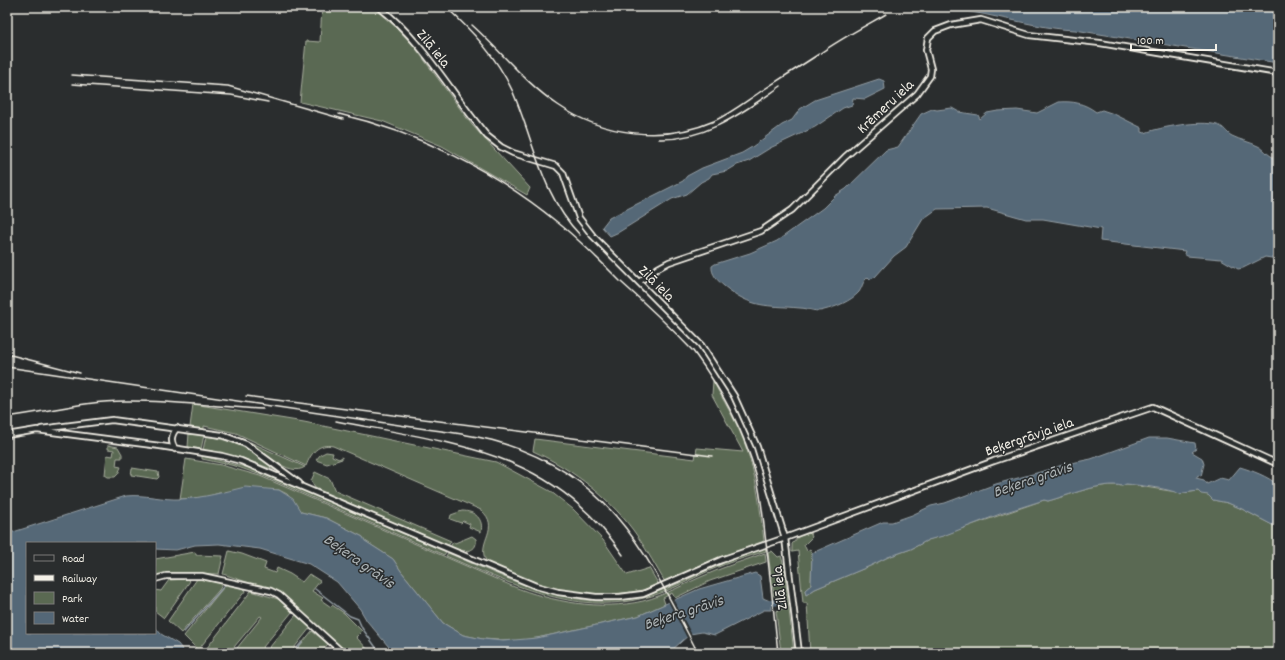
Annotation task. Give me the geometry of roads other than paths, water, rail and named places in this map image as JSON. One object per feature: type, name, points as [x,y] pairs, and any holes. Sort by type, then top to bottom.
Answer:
[{"type":"street","name":"Zilā iela","points":[[379,7],[392,17],[414,41],[486,136],[501,147],[556,166],[563,172],[579,218],[593,236],[701,345],[734,396],[760,455],[785,538],[799,653]]},
{"type":"street","name":"Krēmeru iela","points":[[640,282],[658,268],[669,262],[761,232],[792,210],[845,158],[918,94],[930,76],[931,69],[926,50],[928,38],[935,31],[951,25],[980,20],[1029,35],[1093,42],[1278,73]]},
{"type":"street","name":"Beķergrāvja iela","points":[[304,486],[536,586],[558,592],[596,597],[620,597],[643,594],[721,560],[987,464],[1153,407],[1278,464]]},
{"type":"street","points":[[7,435],[100,420],[112,420],[177,428],[235,439],[257,451],[304,486]]},
{"type":"street","points":[[175,449],[171,440],[173,432],[177,428]]},
{"type":"street","points":[[37,430],[175,449],[241,461],[304,486]]},
{"type":"street","points":[[156,579],[166,576],[202,576],[271,591],[279,595],[343,653]]},
{"type":"water","points":[[945,7],[1278,7],[1278,63],[1075,30],[1045,27]]},
{"type":"water","points":[[879,79],[884,81],[885,89],[865,99],[853,98],[852,105],[843,108],[815,127],[770,148],[749,161],[737,165],[727,171],[712,174],[709,178],[701,182],[687,194],[672,199],[619,232],[610,236],[602,227],[609,218],[683,181],[687,176],[702,168],[742,153],[782,125],[792,120],[800,109],[815,100]]},
{"type":"water","points":[[1059,102],[1078,103],[1087,106],[1096,112],[1102,110],[1114,114],[1142,128],[1142,132],[1145,133],[1181,125],[1201,123],[1217,125],[1222,127],[1232,136],[1261,147],[1272,157],[1278,158],[1278,259],[1265,257],[1238,269],[1221,259],[1187,256],[1184,254],[1185,251],[1100,241],[1101,229],[1043,219],[1026,219],[987,208],[937,209],[923,219],[906,247],[894,256],[875,277],[870,279],[868,277],[866,279],[856,295],[829,309],[818,311],[803,308],[769,306],[752,302],[743,299],[724,286],[714,275],[712,266],[715,264],[750,253],[777,241],[823,208],[835,196],[846,189],[886,150],[898,147],[921,114],[932,109],[937,110],[952,108],[959,112],[978,115],[980,119],[987,113],[998,111],[1017,110],[1037,113]]},
{"type":"water","points":[[1149,438],[1167,438],[1195,443],[1196,449],[1192,452],[1202,458],[1204,464],[1201,476],[1198,475],[1196,478],[1204,480],[1207,484],[1220,478],[1229,480],[1240,467],[1260,474],[1274,482],[1278,485],[1278,528],[1242,509],[1228,503],[1213,500],[1208,495],[1201,494],[1198,491],[1183,493],[1181,495],[1164,489],[1139,485],[1126,484],[1122,486],[1114,485],[1095,487],[1048,501],[1044,500],[928,540],[911,549],[888,557],[815,589],[806,595],[805,590],[811,585],[812,553],[883,522],[892,522],[931,506],[945,503],[996,484],[1062,465],[1091,459]]},
{"type":"water","points":[[245,487],[279,490],[293,499],[301,512],[326,518],[363,537],[365,541],[393,559],[443,623],[463,635],[503,641],[537,638],[638,616],[699,589],[755,573],[760,576],[763,598],[770,601],[771,610],[764,610],[715,635],[702,632],[690,634],[672,650],[652,653],[394,653],[337,582],[309,564],[260,549],[219,544],[195,545],[176,550],[156,549],[156,542],[26,542],[26,634],[156,634],[156,628],[161,634],[178,644],[185,653],[7,653],[7,534],[126,496],[174,499],[213,494]]},
{"type":"waterway","points":[[184,632],[225,585]]},
{"type":"waterway","points":[[315,589],[350,616],[358,619],[362,628],[380,653]]},
{"type":"waterway","name":"Beķera grāvis","points":[[764,604],[780,602]]},
{"type":"waterway","points":[[293,653],[302,642]]},
{"type":"railway","points":[[446,7],[483,45],[499,66],[520,109],[547,185],[567,219],[580,235]]},
{"type":"railway","points":[[472,25],[524,77],[558,105],[594,124],[634,133],[655,134],[695,128],[720,118],[835,43],[886,14]]},
{"type":"railway","points":[[72,75],[228,86],[343,119]]},
{"type":"railway","points":[[72,84],[231,95],[268,102]]},
{"type":"railway","points":[[659,139],[693,135],[709,130],[724,123],[781,86]]},
{"type":"railway","points":[[339,114],[397,131],[426,143],[481,170],[508,186],[533,203],[574,236],[693,351],[713,380],[730,410],[745,442],[756,475],[763,512],[778,653]]},
{"type":"railway","points":[[7,354],[80,373]]},
{"type":"railway","points":[[7,367],[480,437],[538,457],[571,476],[599,498],[622,524],[643,552],[662,584],[698,653]]},
{"type":"railway","points":[[246,396],[712,456]]},
{"type":"railway","points":[[7,417],[110,401],[160,402],[263,409]]},
{"type":"railway","points":[[336,421],[419,436],[458,445],[495,456],[531,472],[564,492],[595,520],[623,555]]}]
